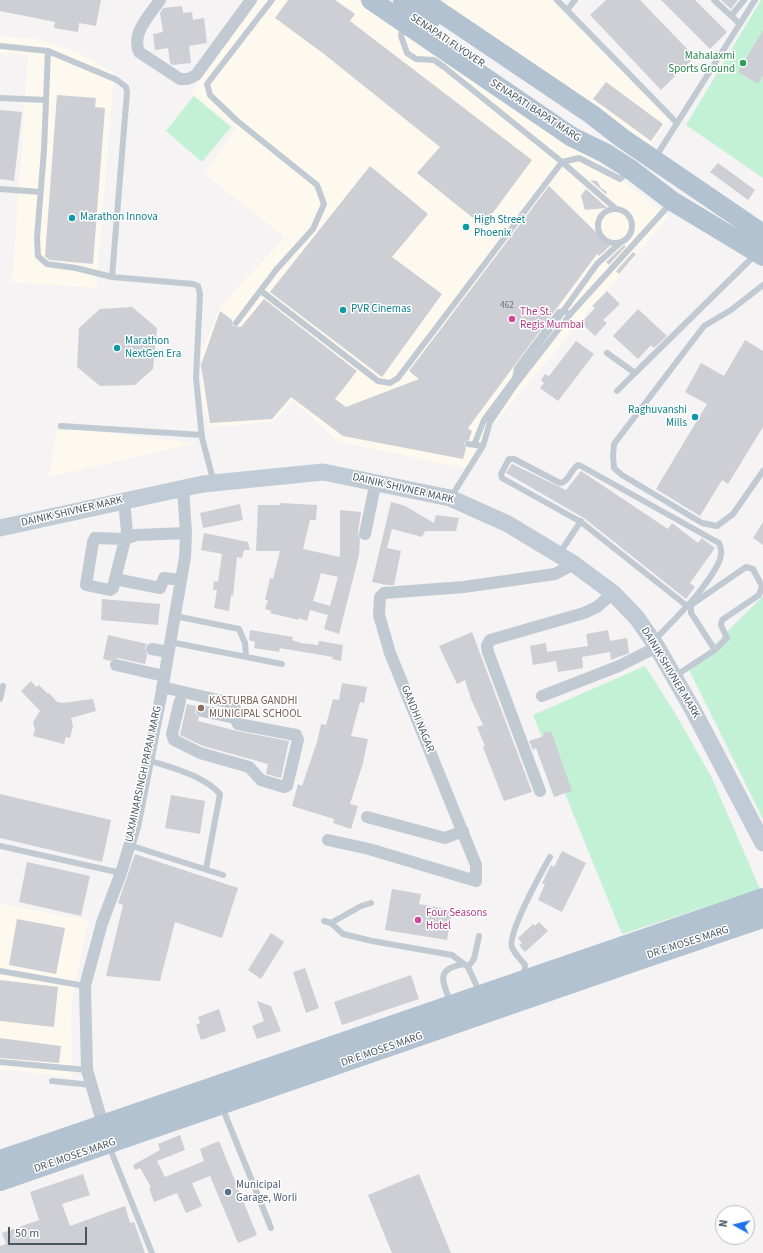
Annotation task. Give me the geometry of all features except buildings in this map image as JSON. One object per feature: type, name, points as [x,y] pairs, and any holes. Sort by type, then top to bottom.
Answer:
[{"type":"main road","name":"SENAPATI BAPAT MARG","points":[[371,0],[572,137],[605,153],[630,169],[672,201],[761,248]]},
{"type":"main road","name":"SENAPATI FLYOVER","points":[[386,0],[539,98],[592,127],[622,138]]},
{"type":"main road","name":"SENAPATI FLYOVER","points":[[403,0],[539,98],[605,153]]},
{"type":"main road","points":[[422,0],[591,114],[654,160],[761,248]]},
{"type":"main road","name":"DAINIK SHIVNER MARK","points":[[0,528],[124,500],[214,483],[323,472],[450,498],[508,524],[574,564],[613,594],[637,618],[674,677],[744,804],[763,843]]},
{"type":"main road","name":"DR E MOSES MARG","points":[[0,1160],[103,1125],[218,1096],[383,1050],[633,952],[763,898]]},
{"type":"main road","name":"DR E MOSES MARG","points":[[0,1182],[109,1145],[218,1096],[378,1030],[481,994],[524,980],[763,918]]},
{"type":"main road","points":[[378,1030],[383,1050]]},
{"type":"street","points":[[160,0],[138,33],[137,46],[139,52],[180,79],[188,79],[196,75],[251,0]]},
{"type":"street","points":[[365,534],[376,482]]},
{"type":"street","name":"LAXMINARSINGH PAPAN MARG","points":[[103,1125],[87,1070],[85,986],[102,923],[121,873],[129,845],[148,760],[161,728],[162,687],[185,557],[186,533],[183,489]]},
{"type":"street","points":[[124,500],[127,532],[125,539],[113,588],[110,590],[86,585],[92,542],[95,538],[125,539],[136,535],[186,533]]},
{"type":"street","name":"GANDHI NAGAR","points":[[328,840],[369,849],[476,881],[476,864],[390,653],[379,615],[380,597],[384,593],[464,587],[555,574],[574,564]]},
{"type":"street","points":[[115,579],[160,588],[164,578],[181,580]]},
{"type":"street","points":[[540,791],[487,646],[490,640],[584,613],[597,607],[613,594]]},
{"type":"street","points":[[542,696],[613,668],[655,645]]},
{"type":"street","points":[[152,649],[169,647]]},
{"type":"street","points":[[116,665],[162,687],[231,703],[236,708],[235,718],[238,724],[298,737],[286,787],[261,780],[249,767],[200,753],[174,740],[172,734],[176,701],[162,687]]},
{"type":"street","points":[[202,711],[235,718]]},
{"type":"street","points":[[367,817],[445,838],[463,831]]},
{"type":"lane","points":[[236,323],[276,270],[313,229],[324,204],[317,185],[236,120],[210,95],[207,84],[272,0]]},
{"type":"lane","points":[[557,0],[677,123]]},
{"type":"lane","points":[[567,10],[575,0]]},
{"type":"lane","points":[[714,0],[740,24]]},
{"type":"lane","points":[[731,16],[744,0]]},
{"type":"lane","points":[[654,160],[755,0]]},
{"type":"lane","points":[[404,22],[400,36],[407,53],[416,59],[434,60],[562,162],[616,209],[627,213],[632,223],[630,235],[597,264],[484,420],[471,445],[483,446]]},
{"type":"lane","points":[[0,46],[48,50],[117,80],[126,86],[127,92],[112,277]]},
{"type":"lane","points":[[48,50],[38,256],[47,264],[76,268],[112,277],[193,284],[200,290],[196,378],[202,435],[214,483]]},
{"type":"lane","points":[[0,98],[46,100]]},
{"type":"lane","points":[[261,291],[378,381],[390,383],[398,378],[562,162],[579,158],[620,179],[630,169]]},
{"type":"lane","points":[[0,189],[40,192]]},
{"type":"lane","points":[[450,498],[483,446],[490,422],[513,388],[572,312],[672,201]]},
{"type":"lane","points":[[616,209],[606,212],[602,216],[598,225],[599,231],[605,239],[610,242],[621,242]]},
{"type":"lane","points":[[617,391],[761,248]]},
{"type":"lane","points":[[763,285],[731,310],[704,326],[614,444],[612,456],[614,468],[622,475],[702,523],[717,526],[733,514],[763,471]]},
{"type":"lane","points":[[513,388],[517,368],[559,312],[572,312]]},
{"type":"lane","points":[[607,353],[635,373]]},
{"type":"lane","points":[[61,426],[202,435]]},
{"type":"lane","points":[[655,645],[698,593],[719,564],[722,550],[719,543],[607,483],[578,465],[573,468],[566,480],[560,484],[514,459],[509,459],[501,474],[502,478],[581,521],[686,606]]},
{"type":"lane","points":[[558,555],[581,521]]},
{"type":"lane","points":[[674,677],[715,650],[727,638],[721,625],[722,620],[761,593],[762,586],[753,569],[746,567],[691,605],[691,613],[715,650]]},
{"type":"lane","points":[[175,616],[239,629],[244,639],[246,657]]},
{"type":"lane","points":[[169,647],[246,657],[282,664]]},
{"type":"lane","points":[[0,699],[4,686]]},
{"type":"lane","points":[[148,760],[198,779],[214,788],[220,794],[206,869]]},
{"type":"lane","points":[[129,845],[223,875]]},
{"type":"lane","points":[[0,846],[121,873]]},
{"type":"lane","points":[[524,980],[525,965],[512,947],[512,936],[533,889],[550,857]]},
{"type":"lane","points":[[331,923],[361,906],[371,903]]},
{"type":"lane","points":[[324,921],[331,923],[342,934],[372,941],[447,953],[466,966],[481,994]]},
{"type":"lane","points":[[451,1005],[444,986],[443,975],[445,970],[451,966],[466,966],[474,959],[479,936]]},
{"type":"lane","points":[[0,971],[85,986]]},
{"type":"lane","points":[[0,1062],[87,1070]]},
{"type":"lane","points":[[52,1081],[92,1085]]},
{"type":"lane","points":[[218,1096],[271,1228]]},
{"type":"lane","points":[[109,1145],[152,1253]]},
{"type":"shaded area","name":"High Street Phoenix","points":[[256,0],[356,0],[610,171],[669,216],[484,436],[465,468],[339,442],[293,401],[273,422],[210,427],[202,399],[202,351],[220,307],[285,237],[204,174],[236,128],[191,93]]},
{"type":"shaded area","points":[[447,0],[551,0],[670,119],[648,149],[443,5]]},
{"type":"shaded area","points":[[0,37],[39,39],[76,52],[113,72],[96,288],[12,282],[28,55],[0,53]]},
{"type":"shaded area","points":[[84,430],[197,443],[49,477],[56,431]]},
{"type":"shaded area","points":[[0,904],[88,920],[72,1000],[71,1077],[0,1069]]},
{"type":"green space","name":"Mahalaxmi Sports Ground","points":[[761,0],[763,0],[763,178],[686,125]]},
{"type":"green space","points":[[194,96],[231,127],[202,162],[166,131]]},
{"type":"green space","points":[[763,596],[763,819],[689,670]]},
{"type":"green space","points":[[645,666],[675,713],[712,778],[760,889],[622,934],[533,715]]},
{"type":"place","name":"Mahalaxmi Sports Ground","points":[[743,63]]},
{"type":"place","name":"Marathon Innova","points":[[72,218]]},
{"type":"place","name":"High Street Phoenix","points":[[466,227]]},
{"type":"place","name":"PVR Cinemas","points":[[343,310]]},
{"type":"place","name":"The St. Regis Mumbai","points":[[512,319]]},
{"type":"place","name":"Marathon NextGen Era","points":[[117,348]]},
{"type":"place","name":"Raghuvanshi Mills","points":[[695,417]]},
{"type":"place","name":"KASTURBA GANDHI MUNICIPAL SCHOOL","points":[[201,708]]},
{"type":"place","name":"Four Seasons Hotel","points":[[418,920]]},
{"type":"place","name":"Municipal Garage, Worli","points":[[228,1192]]}]
